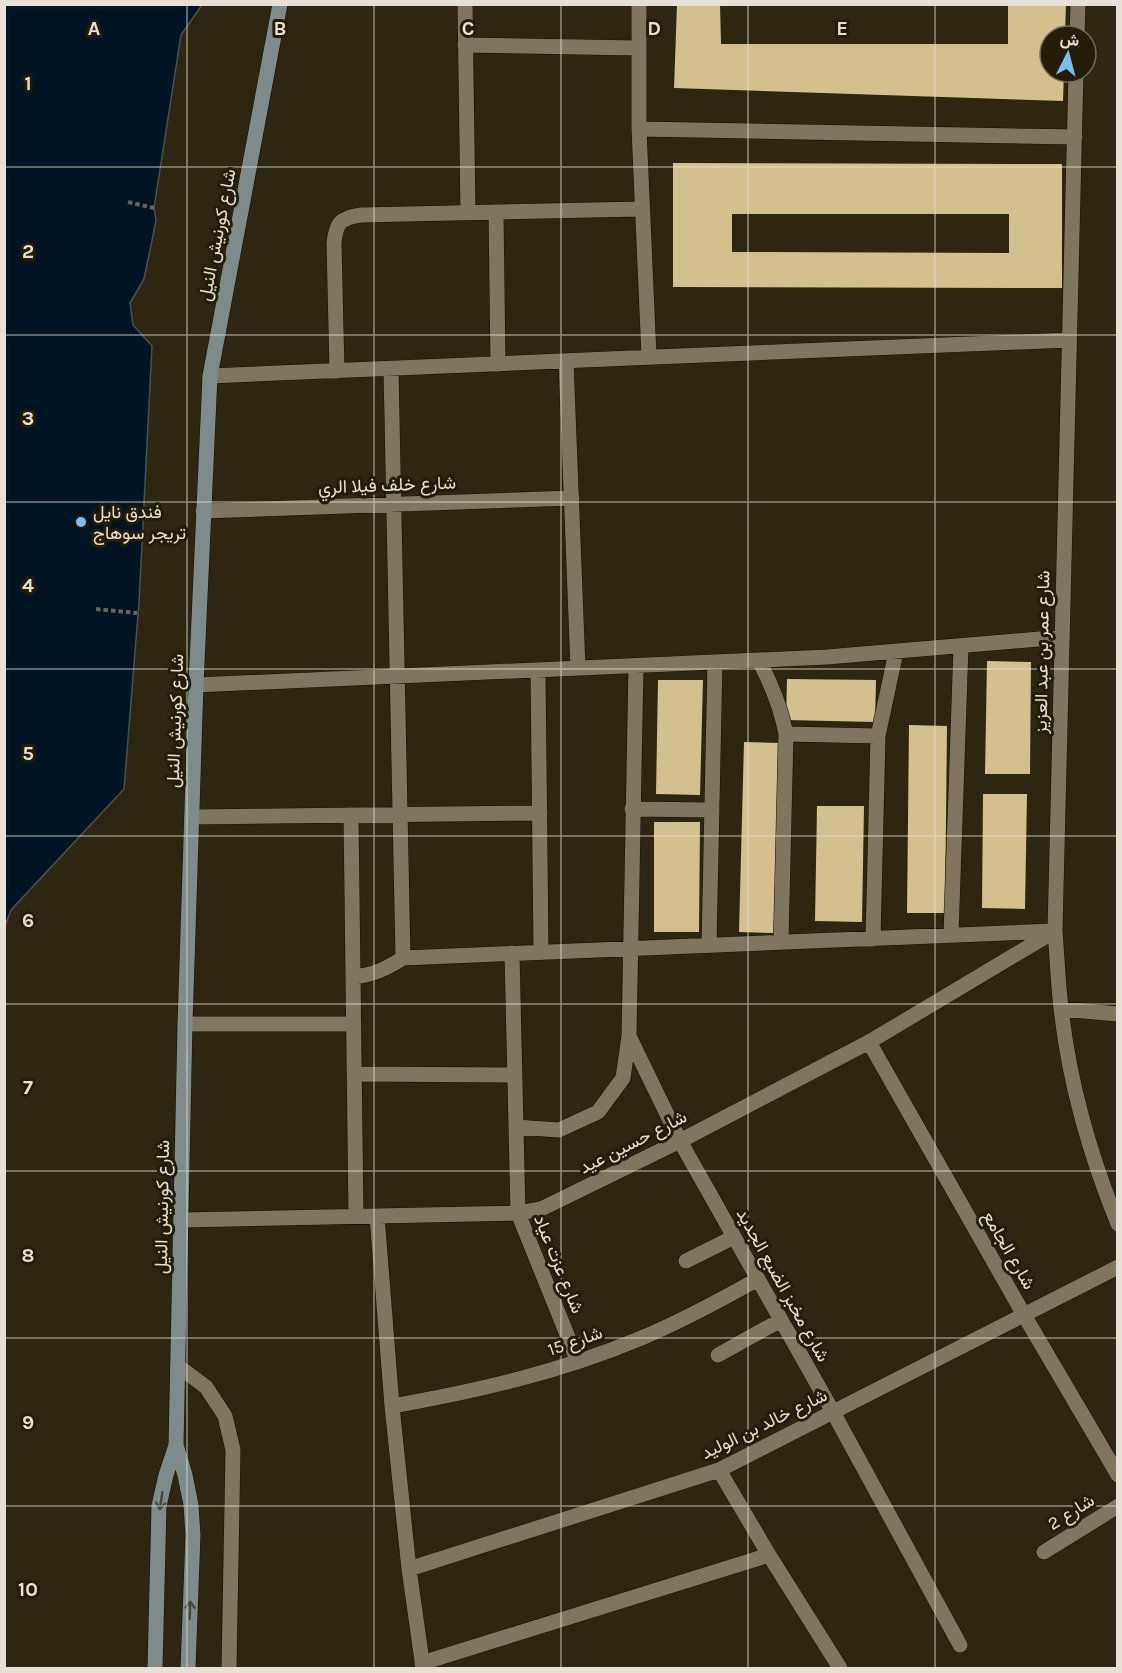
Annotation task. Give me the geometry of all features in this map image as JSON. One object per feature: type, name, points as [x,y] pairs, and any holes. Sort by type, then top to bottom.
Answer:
[{"type":"main road","name":"شارع كورنيش النيل","points":[[188,1668],[193,1535],[191,1505],[176,1445],[185,1024],[196,685],[210,376],[280,4]]},
{"type":"main road","name":"شارع كورنيش النيل","points":[[155,1668],[159,1506],[165,1475],[176,1445]]},
{"type":"street","points":[[465,4],[468,213]]},
{"type":"street","points":[[639,4],[641,209],[649,356]]},
{"type":"street","points":[[1077,24],[1078,4]]},
{"type":"street","points":[[465,45],[638,48]]},
{"type":"street","name":"شارع عمر بن عبد العزيز","points":[[1076,84],[1055,931],[1061,1009],[1069,1062],[1096,1167],[1118,1224]]},
{"type":"street","points":[[639,129],[1075,137]]},
{"type":"street","points":[[337,371],[334,243],[335,228],[346,217],[641,209]]},
{"type":"street","points":[[496,212],[498,364]]},
{"type":"street","points":[[210,376],[1069,340]]},
{"type":"street","points":[[566,361],[578,668]]},
{"type":"street","points":[[391,369],[403,958]]},
{"type":"street","name":"شارع خلف فيلا الري","points":[[203,511],[572,498]]},
{"type":"street","points":[[196,685],[759,661],[961,647],[1062,637]]},
{"type":"street","points":[[951,935],[961,647]]},
{"type":"street","points":[[873,939],[878,736],[896,652]]},
{"type":"street","points":[[759,661],[781,709],[786,734],[781,942]]},
{"type":"street","points":[[709,945],[715,662]]},
{"type":"street","points":[[516,1127],[559,1130],[598,1112],[623,1078],[629,1036],[636,666]]},
{"type":"street","points":[[538,670],[541,952]]},
{"type":"street","points":[[786,734],[878,736]]},
{"type":"street","points":[[632,809],[712,810]]},
{"type":"street","points":[[192,817],[540,813]]},
{"type":"street","points":[[351,815],[356,1216]]},
{"type":"street","points":[[353,976],[371,975],[403,958],[1055,931]]},
{"type":"street","name":"شارع حسين عيد","points":[[182,1220],[518,1213],[541,1209],[680,1141],[868,1042],[1055,931]]},
{"type":"street","points":[[512,953],[518,1213]]},
{"type":"street","points":[[1061,1009],[1118,1014]]},
{"type":"street","points":[[185,1024],[354,1024]]},
{"type":"street","name":"شارع مخبز الضبع الجديد","points":[[629,1036],[680,1141],[833,1412],[960,1645]]},
{"type":"street","name":"شارع الجامع","points":[[868,1042],[1118,1475]]},
{"type":"street","points":[[354,1074],[515,1075]]},
{"type":"street","name":"شارع عزت عياد","points":[[518,1213],[578,1362]]},
{"type":"street","points":[[377,1216],[392,1406],[422,1666],[769,1555]]},
{"type":"street","points":[[686,1261],[734,1237]]},
{"type":"street","name":"شارع خالد بن الوليد","points":[[409,1569],[719,1470],[1118,1267]]},
{"type":"street","name":"شارع 15","points":[[392,1406],[517,1381],[578,1362],[650,1334],[700,1311],[758,1279]]},
{"type":"street","points":[[718,1355],[781,1320]]},
{"type":"street","points":[[178,1365],[206,1387],[225,1416],[233,1450],[229,1668]]},
{"type":"street","points":[[719,1470],[840,1668]]},
{"type":"street","name":"شارع 2","points":[[1044,1552],[1118,1506]]},
{"type":"path","points":[[128,202],[154,208]]},
{"type":"path","points":[[96,609],[137,613]]},
{"type":"water","points":[[5,4],[202,5],[181,35],[154,208],[156,221],[144,279],[130,303],[133,325],[152,346],[139,602],[124,789],[11,910],[5,926]]},
{"type":"building","points":[[677,4],[720,4],[721,44],[1008,44],[1008,4],[1066,4],[1065,24],[1038,24],[1038,84],[1064,84],[1063,101],[674,88]]},
{"type":"building","points":[[673,163],[1062,164],[1062,288],[673,287]],"holes":[[[732,214],[1009,214],[1009,253],[732,252]]]},
{"type":"building","points":[[987,661],[1031,662],[1030,774],[985,774]]},
{"type":"building","points":[[787,679],[876,680],[875,722],[786,720]]},
{"type":"building","points":[[658,680],[703,680],[700,795],[656,794]]},
{"type":"building","points":[[909,725],[947,726],[945,913],[907,913]]},
{"type":"building","points":[[744,742],[780,743],[775,933],[739,932]]},
{"type":"building","points":[[983,794],[1027,794],[1025,909],[982,908]]},
{"type":"building","points":[[817,806],[864,806],[862,922],[815,921]]},
{"type":"building","points":[[654,822],[700,822],[699,932],[654,932]]},
{"type":"place","name":"فندق نايل تريجر سوهاج","points":[[81,522]]}]
